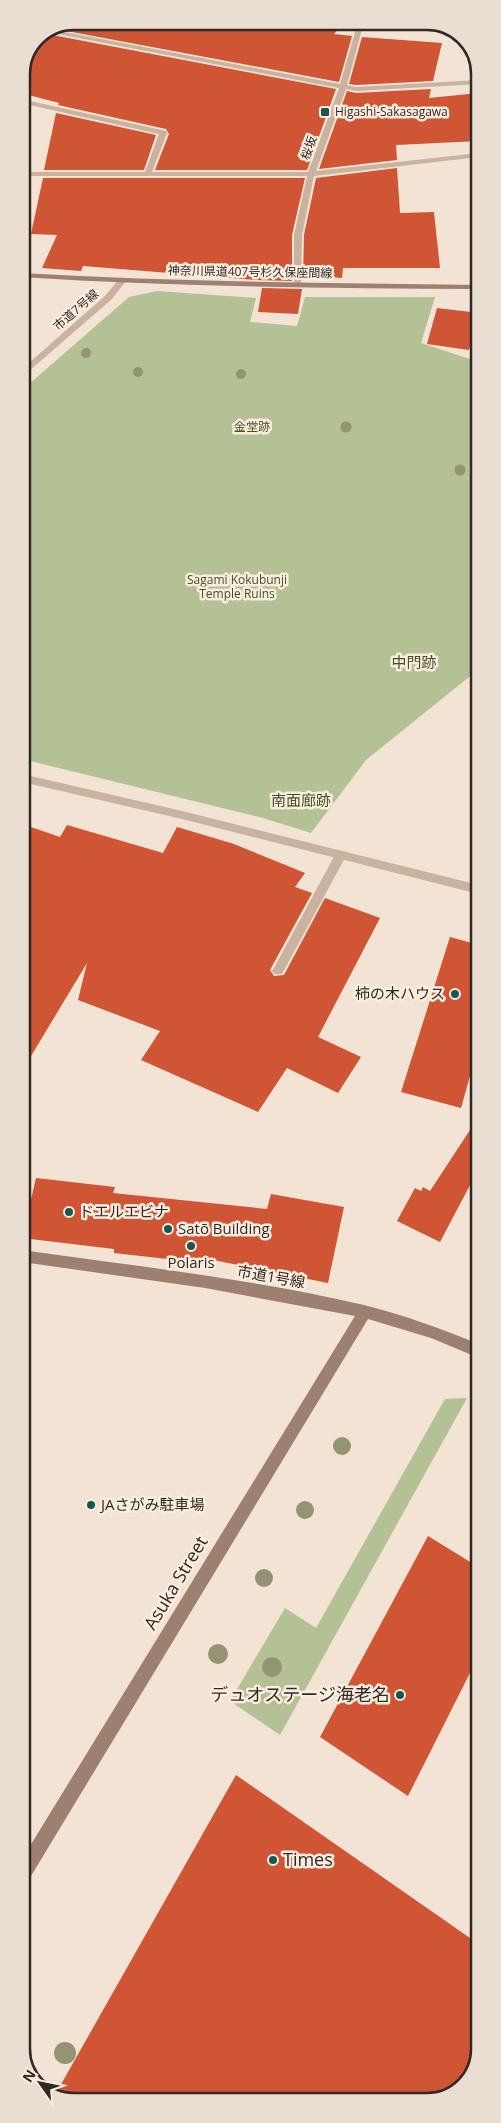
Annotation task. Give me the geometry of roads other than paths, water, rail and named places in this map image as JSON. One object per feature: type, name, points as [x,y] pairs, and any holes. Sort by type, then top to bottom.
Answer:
[{"type":"street","name":"桜坂","points":[[298,286],[298,235],[311,174],[344,87],[359,30]]},
{"type":"street","points":[[59,33],[356,89],[471,82]]},
{"type":"street","points":[[30,103],[163,133],[148,173]]},
{"type":"street","points":[[30,174],[311,174],[471,156]]},
{"type":"street","name":"神奈川県道407号杉久保座間線","points":[[30,276],[122,281],[298,286],[471,287]]},
{"type":"street","name":"市道7号線","points":[[30,367],[109,298],[122,281]]},
{"type":"street","points":[[30,780],[182,815],[471,888]]},
{"type":"street","points":[[278,971],[340,856]]},
{"type":"street","name":"市道1号線","points":[[30,1257],[205,1282],[365,1312],[432,1332],[471,1348]]},
{"type":"street","name":"Asuka Street","points":[[30,1862],[365,1312]]},
{"type":"place","name":"Higashi-Sakasagawa","points":[[325,112]]},
{"type":"place","name":"柿の木ハウス","points":[[455,994]]},
{"type":"place","name":"ドエルエビナ","points":[[69,1212]]},
{"type":"place","name":"Satō Building","points":[[168,1229]]},
{"type":"place","name":"Polaris","points":[[191,1246]]},
{"type":"place","name":"JAさがみ駐車場","points":[[91,1505]]},
{"type":"place","name":"デュオステージ海老名","points":[[400,1695]]},
{"type":"place","name":"Times","points":[[273,1860]]},
{"type":"park label","name":"金堂跡","points":[[252,427]]},
{"type":"park label","name":"Sagami Kokubunji Temple Ruins","points":[[237,587]]},
{"type":"park label","name":"中門跡","points":[[414,663]]},
{"type":"park label","name":"南面廊跡","points":[[301,801]]}]
